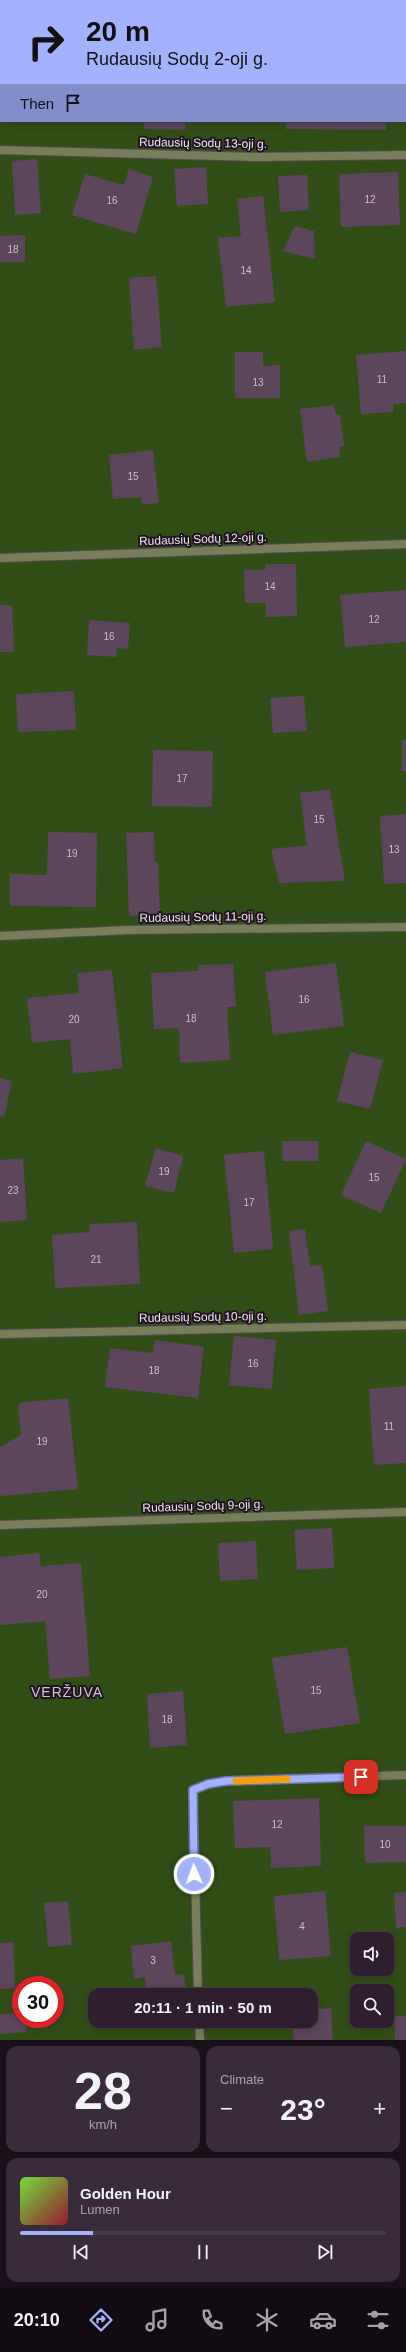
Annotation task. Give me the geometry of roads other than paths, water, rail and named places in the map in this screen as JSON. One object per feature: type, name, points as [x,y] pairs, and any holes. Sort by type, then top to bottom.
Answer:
[{"type":"street","name":"Rudausių Sodų 13-oji g.","points":[[0,150],[259,157],[406,155]]},
{"type":"street","name":"Rudausių Sodų 12-oji g.","points":[[0,558],[406,544]]},
{"type":"street","name":"Rudausių Sodų 11-oji g.","points":[[0,936],[128,930],[406,927]]},
{"type":"street","name":"Rudausių Sodų 10-oji g.","points":[[0,1334],[406,1325]]},
{"type":"street","name":"Rudausių Sodų 9-oji g.","points":[[0,1525],[406,1512]]},
{"type":"street","points":[[198,1988],[193,1790],[208,1784],[226,1781],[406,1775]]},
{"type":"street","points":[[199,2028],[200,2040]]},
{"type":"district","name":"VERŽUVA","points":[[67,1692]]}]
